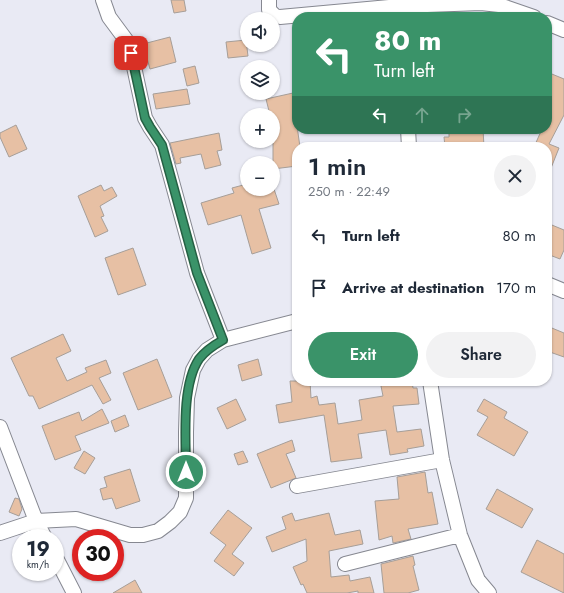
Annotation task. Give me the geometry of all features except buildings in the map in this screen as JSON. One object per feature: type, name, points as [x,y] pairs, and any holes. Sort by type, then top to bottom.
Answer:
[{"type":"street","points":[[103,0],[109,17],[126,40],[131,53],[145,118],[162,145],[197,273],[223,340]]},
{"type":"street","points":[[269,0],[269,10],[275,16],[292,16]]},
{"type":"street","points":[[347,12],[481,3],[499,4],[521,12]]},
{"type":"street","points":[[552,24],[564,30]]},
{"type":"street","points":[[552,286],[564,291]]},
{"type":"street","points":[[0,533],[36,521],[76,519],[130,535],[143,535],[158,531],[180,512],[186,498],[187,398],[191,377],[199,359],[207,350],[223,340],[292,322]]},
{"type":"street","points":[[431,386],[442,460],[460,535],[478,580],[489,593]]},
{"type":"street","points":[[0,427],[40,529]]},
{"type":"street","points":[[297,486],[442,460]]},
{"type":"street","points":[[345,564],[460,535]]},
{"type":"street","points":[[64,574],[74,593]]},
{"type":"route","points":[[131,53],[145,118],[162,145],[193,261],[223,340],[207,350],[199,359],[193,370],[187,398],[186,472]]}]
